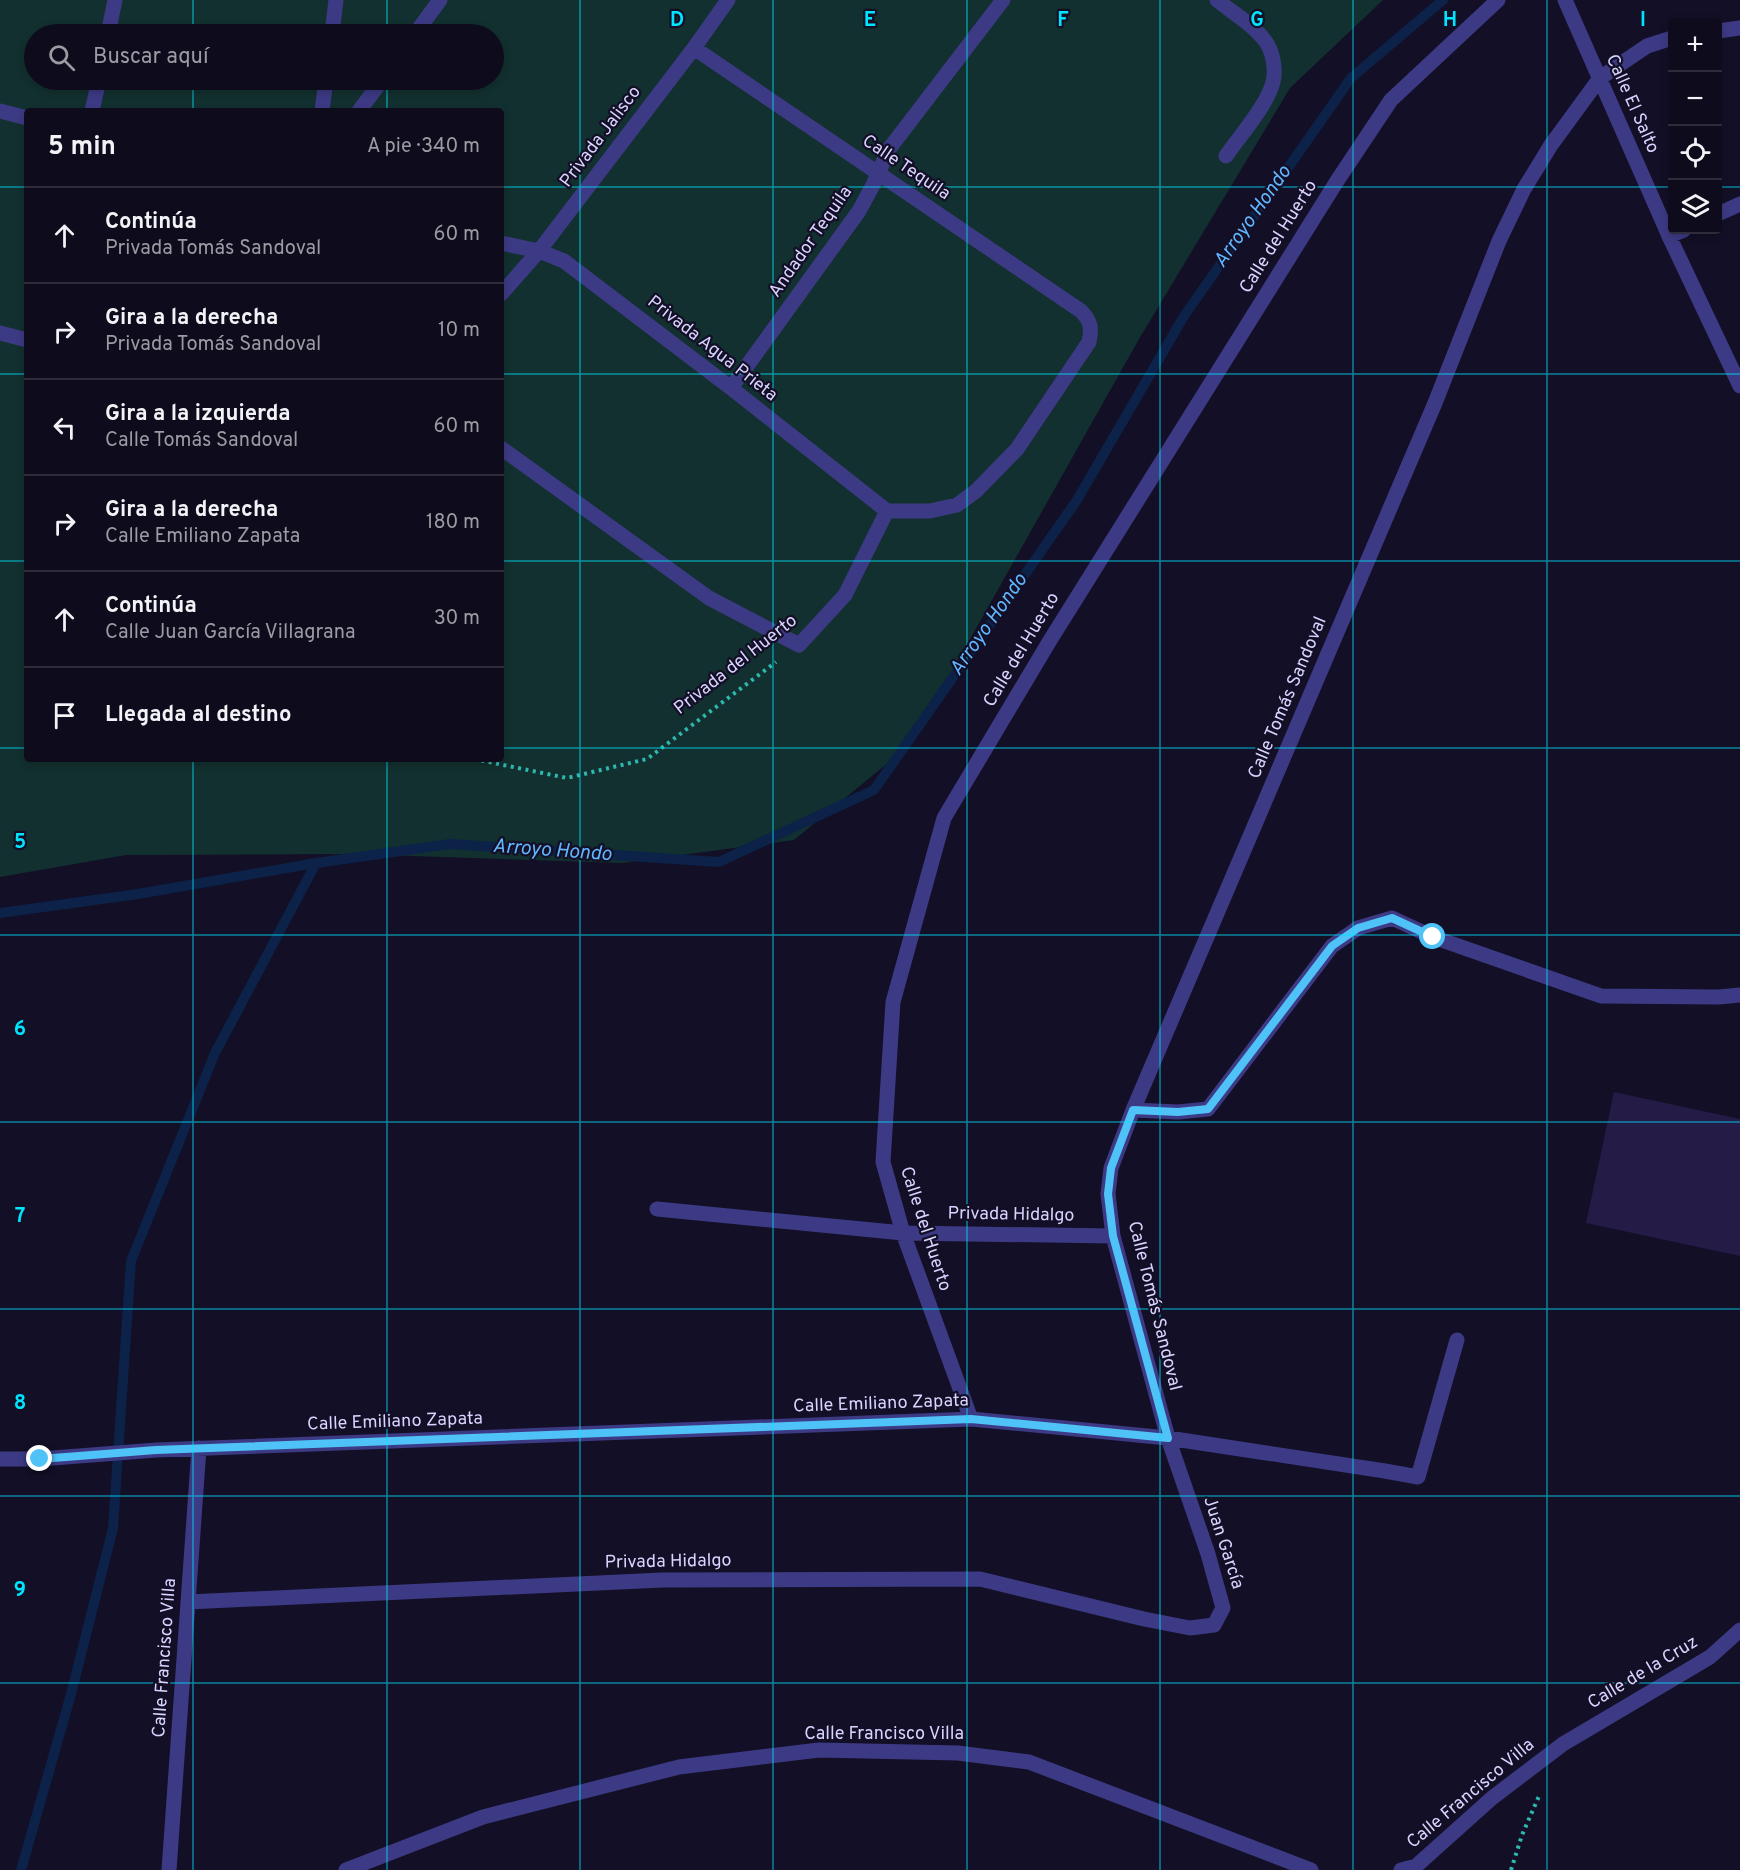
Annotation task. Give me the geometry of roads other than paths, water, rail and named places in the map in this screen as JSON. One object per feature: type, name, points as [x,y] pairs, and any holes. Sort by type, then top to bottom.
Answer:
[{"type":"street","points":[[110,24],[115,0]]},
{"type":"street","points":[[333,24],[336,0]]},
{"type":"street","points":[[422,24],[440,0]]},
{"type":"street","name":"Privada Jalisco","points":[[504,291],[539,250],[694,48],[728,0]]},
{"type":"street","name":"Andador Tequila","points":[[731,388],[859,212],[889,149],[1003,0]]},
{"type":"street","points":[[1217,0],[1253,28],[1267,43],[1273,62],[1273,82],[1264,100],[1226,156]]},
{"type":"street","name":"Calle del Huerto","points":[[971,1419],[903,1233],[883,1162],[893,1002],[944,818],[1055,632],[1337,181],[1391,100],[1498,0]]},
{"type":"street","name":"Calle El Salto","points":[[1565,0],[1669,236],[1740,386]]},
{"type":"street","points":[[1722,30],[1740,28]]},
{"type":"street","name":"Calle Tomás Sandoval","points":[[1168,1438],[1113,1236],[1108,1194],[1111,1168],[1133,1110],[1435,403],[1499,241],[1524,189],[1551,145],[1600,78],[1647,46],[1668,39]]},
{"type":"street","name":"Calle Tequila","points":[[694,48],[1081,311],[1088,318],[1091,326],[1089,342],[1017,449],[976,491],[957,505],[930,511],[887,511]]},
{"type":"street","points":[[93,108],[97,90]]},
{"type":"street","points":[[322,108],[325,90]]},
{"type":"street","points":[[361,108],[375,90]]},
{"type":"street","points":[[0,111],[24,117]]},
{"type":"street","points":[[1722,212],[1740,204]]},
{"type":"street","points":[[1669,236],[1674,234]]},
{"type":"street","name":"Privada Agua Prieta","points":[[504,244],[539,250],[564,261],[887,511]]},
{"type":"street","points":[[0,333],[24,339]]},
{"type":"street","name":"Privada del Huerto","points":[[504,450],[709,598],[799,645],[845,595],[887,511]]},
{"type":"street","points":[[1133,1110],[1178,1112],[1208,1109],[1332,946],[1358,928],[1392,918],[1433,937],[1601,996],[1719,997],[1740,994]]},
{"type":"street","name":"Privada Hidalgo","points":[[657,1209],[903,1233],[1113,1236]]},
{"type":"street","name":"Calle Emiliano Zapata","points":[[0,1459],[40,1459],[156,1450],[971,1419],[1168,1438],[1418,1478],[1457,1340]]},
{"type":"street","name":"Juan García","points":[[1144,1619],[1190,1628],[1214,1625],[1223,1608],[1208,1554],[1168,1438]]},
{"type":"street","name":"Calle Francisco Villa","points":[[169,1870],[199,1449]]},
{"type":"street","name":"Privada Hidalgo","points":[[188,1602],[662,1580],[980,1579],[1144,1619]]},
{"type":"street","name":"Calle de la Cruz","points":[[1563,1744],[1710,1657],[1740,1630]]},
{"type":"street","name":"Calle Francisco Villa","points":[[1401,1870],[1416,1866],[1492,1798],[1563,1744]]},
{"type":"street","name":"Calle Francisco Villa","points":[[346,1870],[483,1817],[678,1767],[819,1750],[958,1753],[1029,1762],[1311,1870]]},
{"type":"waterway","name":"Arroyo Hondo","points":[[0,913],[138,894],[316,863],[450,844],[719,862],[874,790],[1077,500],[1184,316],[1351,78],[1443,0]]},
{"type":"waterway","points":[[21,1870],[71,1694],[113,1528],[131,1261],[215,1053],[316,863]]}]
